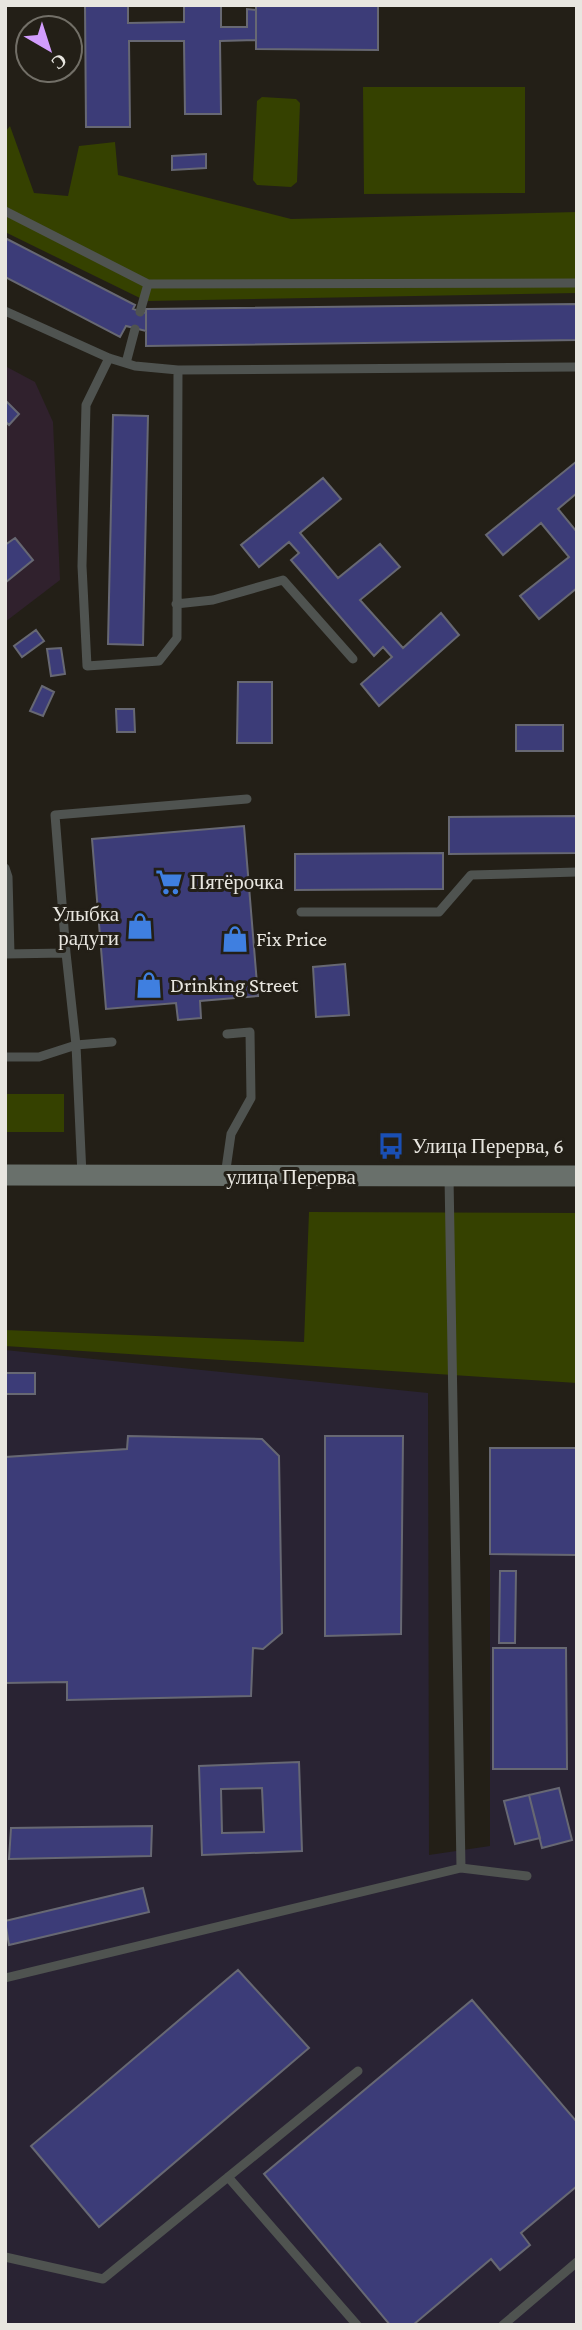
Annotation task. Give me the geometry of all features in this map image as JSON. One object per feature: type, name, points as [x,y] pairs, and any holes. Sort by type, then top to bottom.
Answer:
[{"type":"street","name":"улица Перерва","points":[[5,1175],[225,1178],[577,1176]]},
{"type":"lane","points":[[5,211],[148,284],[577,282]]},
{"type":"lane","points":[[140,312],[148,284]]},
{"type":"lane","points":[[5,311],[109,358],[178,370],[577,367]]},
{"type":"lane","points":[[126,363],[135,329]]},
{"type":"lane","points":[[109,358],[86,405],[82,566],[87,666],[159,661],[177,638],[178,370]]},
{"type":"lane","points":[[176,604],[213,600],[283,580],[353,659]]},
{"type":"lane","points":[[82,1175],[76,1045],[55,815],[247,799]]},
{"type":"lane","points":[[5,868],[8,877],[8,954],[66,953]]},
{"type":"lane","points":[[302,912],[439,912],[471,874],[577,873]]},
{"type":"lane","points":[[225,1178],[231,1134],[251,1098],[250,1032],[227,1034]]},
{"type":"lane","points":[[5,1057],[39,1057],[76,1045],[112,1042]]},
{"type":"lane","points":[[449,1176],[461,1868]]},
{"type":"lane","points":[[5,1978],[461,1868],[527,1876]]},
{"type":"lane","points":[[5,2257],[103,2279],[358,2071]]},
{"type":"lane","points":[[228,2177],[357,2325]]},
{"type":"lane","points":[[503,2325],[577,2262]]},
{"type":"shaded area","points":[[5,366],[35,382],[53,422],[60,580],[5,622]]},
{"type":"shaded area","points":[[5,1350],[428,1393],[429,1855],[490,1846],[490,1448],[577,1448],[577,2325],[5,2325]]},
{"type":"green space","points":[[363,87],[525,87],[525,193],[364,194]]},
{"type":"green space","points":[[262,97],[296,99],[300,103],[297,182],[291,187],[257,185],[253,180],[257,101]]},
{"type":"green space","points":[[10,126],[34,193],[68,196],[79,146],[115,142],[118,175],[291,219],[577,212],[577,293],[146,301],[5,232],[5,132]]},
{"type":"green space","points":[[5,1094],[64,1094],[64,1132],[5,1132]]},
{"type":"green space","points":[[309,1212],[577,1213],[577,1383],[5,1346],[5,1330],[304,1342]]},
{"type":"building","points":[[85,5],[128,5],[128,23],[184,22],[184,5],[221,5],[221,27],[247,27],[247,9],[256,10],[256,40],[220,41],[221,114],[185,114],[184,41],[129,41],[130,127],[86,127]]},
{"type":"building","points":[[256,5],[378,5],[378,50],[256,49]]},
{"type":"building","points":[[206,154],[206,168],[172,170],[172,156]]},
{"type":"building","points":[[5,238],[135,305],[133,309],[146,313],[146,331],[126,326],[120,337],[5,277]]},
{"type":"building","points":[[577,304],[577,340],[146,346],[146,309]]},
{"type":"building","points":[[5,400],[19,414],[9,425],[5,421]]},
{"type":"building","points":[[113,415],[148,416],[143,645],[108,644]]},
{"type":"building","points":[[577,461],[577,493],[558,509],[577,532],[577,588],[539,619],[520,596],[569,557],[541,523],[503,555],[486,535]]},
{"type":"building","points":[[323,478],[341,499],[300,533],[338,578],[380,544],[400,567],[360,600],[403,648],[441,613],[459,635],[379,706],[361,684],[392,657],[383,647],[374,656],[291,560],[299,553],[289,542],[259,567],[241,545]]},
{"type":"building","points":[[15,538],[33,560],[5,583],[5,545]]},
{"type":"building","points":[[36,630],[44,641],[22,657],[14,646]]},
{"type":"building","points":[[61,648],[65,674],[51,676],[47,649]]},
{"type":"building","points":[[238,682],[272,682],[272,743],[237,743]]},
{"type":"building","points":[[42,686],[54,692],[43,716],[30,711]]},
{"type":"building","points":[[116,709],[134,709],[135,732],[117,732]]},
{"type":"building","points":[[516,725],[563,725],[563,751],[516,751]]},
{"type":"building","points":[[577,816],[577,853],[449,854],[449,817]]},
{"type":"building","points":[[244,826],[258,996],[200,1001],[201,1018],[178,1020],[176,1003],[106,1009],[92,839]]},
{"type":"building","points":[[443,853],[443,889],[295,890],[295,854]]},
{"type":"building","points":[[345,964],[349,1015],[316,1017],[313,967]]},
{"type":"building","points":[[5,1373],[35,1373],[35,1394],[5,1394]]},
{"type":"building","points":[[128,1436],[262,1439],[279,1456],[282,1633],[263,1649],[253,1648],[251,1696],[67,1700],[67,1682],[5,1683],[5,1457],[127,1449]]},
{"type":"building","points":[[325,1436],[403,1436],[401,1634],[325,1636]]},
{"type":"building","points":[[490,1448],[577,1448],[577,1555],[490,1554]]},
{"type":"building","points":[[500,1571],[516,1571],[515,1643],[499,1643]]},
{"type":"building","points":[[493,1648],[566,1648],[567,1769],[493,1769]]},
{"type":"building","points":[[299,1762],[302,1851],[202,1855],[199,1766]],"holes":[[[262,1788],[264,1832],[222,1833],[221,1789]]]},
{"type":"building","points":[[559,1788],[572,1840],[542,1848],[529,1795]]},
{"type":"building","points":[[529,1795],[540,1838],[515,1844],[504,1801]]},
{"type":"building","points":[[152,1826],[151,1856],[9,1859],[11,1828]]},
{"type":"building","points":[[143,1888],[149,1912],[9,1945],[5,1921]]},
{"type":"building","points":[[238,1970],[309,2048],[99,2227],[31,2146]]},
{"type":"building","points":[[472,2000],[577,2122],[577,2186],[521,2233],[530,2245],[500,2270],[491,2259],[413,2325],[390,2325],[264,2174]]},
{"type":"place","name":"Пятёрочка","points":[[169,882]]},
{"type":"place","name":"Улыбка радуги","points":[[140,926]]},
{"type":"place","name":"Fix Price","points":[[235,939]]},
{"type":"place","name":"Drinking Street","points":[[149,985]]},
{"type":"place","name":"Улица Перерва, 6","points":[[391,1146]]}]
